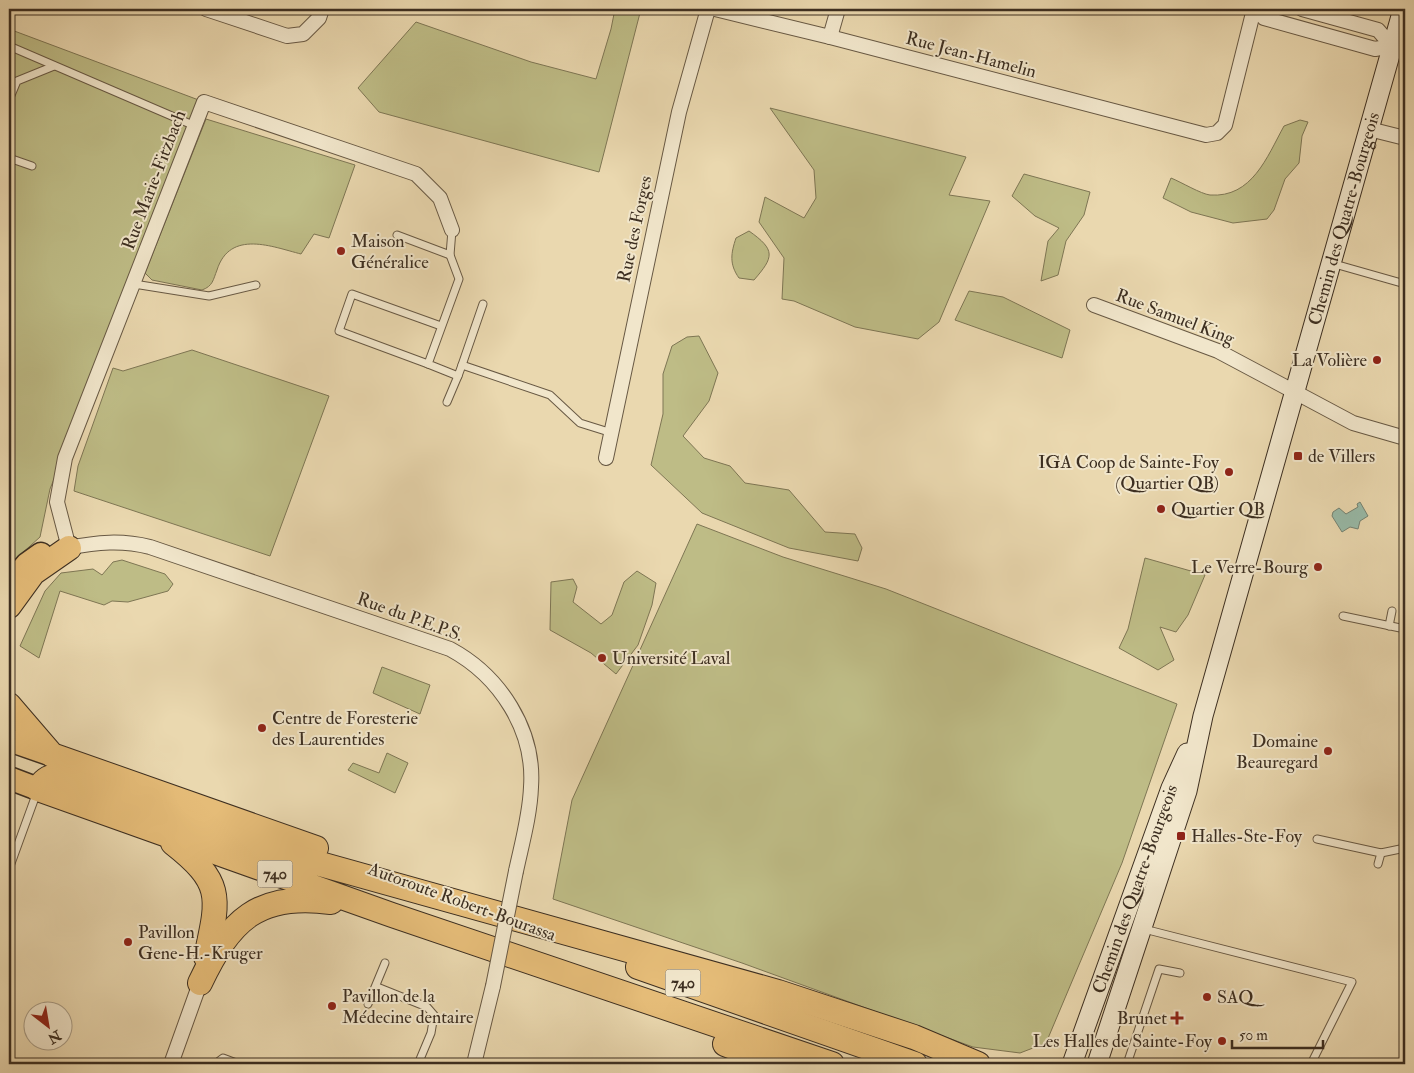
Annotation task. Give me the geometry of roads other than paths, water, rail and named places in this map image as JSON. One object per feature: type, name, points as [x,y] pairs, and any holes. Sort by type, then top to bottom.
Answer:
[{"type":"highway","points":[[9,585],[27,564],[44,553],[69,548]]},
{"type":"highway","points":[[9,606],[33,573],[69,548]]},
{"type":"highway","points":[[9,705],[52,755]]},
{"type":"highway","name":"Autoroute Robert-Bourassa","points":[[9,740],[324,851],[453,900],[915,1064]]},
{"type":"highway","points":[[38,789],[49,777],[56,776],[245,843],[778,992],[914,1038],[978,1064]]},
{"type":"highway","name":"Autoroute Robert-Bourassa","points":[[9,778],[392,915],[832,1064]]},
{"type":"highway","points":[[158,832],[199,865],[213,888],[215,918],[200,983]]},
{"type":"highway","points":[[200,983],[229,933],[247,916],[273,903],[289,899],[316,900],[356,906],[392,915]]},
{"type":"highway","points":[[542,965],[657,1016],[777,1064]]},
{"type":"main road","name":"Chemin des Quatre-Bourgeois","points":[[1097,1064],[1132,926],[1171,788],[1203,716],[1296,392],[1330,262],[1402,9]]},
{"type":"main road","name":"Chemin des Quatre-Bourgeois","points":[[1072,1064],[1132,926]]},
{"type":"street","points":[[206,9],[287,36],[303,34],[319,18],[322,9]]},
{"type":"street","name":"Rue des Forges","points":[[606,458],[679,112],[708,9]]},
{"type":"street","name":"Rue Jean-Hamelin","points":[[715,9],[1206,135],[1217,133],[1225,125],[1256,9]]},
{"type":"street","points":[[830,37],[838,9]]},
{"type":"street","points":[[1256,9],[1264,18],[1372,48],[1392,46]]},
{"type":"street","points":[[1302,9],[1378,30],[1392,46]]},
{"type":"street","name":"Rue Marie-Fitzbach","points":[[69,548],[57,502],[65,458],[204,102],[416,174],[440,198],[452,230]]},
{"type":"street","points":[[1369,129],[1405,138]]},
{"type":"street","name":"Rue Samuel King","points":[[1094,305],[1218,350],[1352,423],[1405,438]]},
{"type":"street","name":"Rue du P.E.P.S.","points":[[69,548],[98,542],[117,542],[150,547],[450,650],[479,667],[502,693],[526,739],[530,757],[531,788],[493,986],[474,1064]]},
{"type":"street","points":[[172,1064],[200,983]]},
{"type":"lane","points":[[9,46],[195,126]]},
{"type":"lane","points":[[9,100],[17,81],[54,66]]},
{"type":"lane","points":[[9,158],[32,166]]},
{"type":"lane","points":[[428,364],[459,279],[450,255],[452,230]]},
{"type":"lane","points":[[397,235],[450,255]]},
{"type":"lane","points":[[1330,262],[1405,284]]},
{"type":"lane","points":[[134,284],[209,296],[256,285]]},
{"type":"lane","points":[[441,326],[352,294],[339,331],[458,376]]},
{"type":"lane","points":[[447,402],[483,304]]},
{"type":"lane","points":[[462,364],[550,395],[580,423],[612,433]]},
{"type":"lane","points":[[1389,626],[1392,611]]},
{"type":"lane","points":[[1343,616],[1405,629]]},
{"type":"lane","points":[[9,869],[38,789]]},
{"type":"lane","points":[[1316,839],[1381,853],[1405,848]]},
{"type":"lane","points":[[1378,864],[1381,853]]},
{"type":"lane","points":[[1132,926],[1352,982],[1312,1064]]},
{"type":"lane","points":[[368,1004],[377,988],[385,963]]},
{"type":"lane","points":[[1127,1064],[1160,969],[1180,973]]},
{"type":"lane","points":[[377,988],[427,1007],[434,1015],[431,1033],[418,1064]]},
{"type":"lane","points":[[215,1064],[223,1058],[239,1064]]},
{"type":"place","name":"Maison Généralice","points":[[341,251]]},
{"type":"place","name":"La Volière","points":[[1377,360]]},
{"type":"place","name":"de Villers","points":[[1298,456]]},
{"type":"place","name":"IGA Coop de Sainte-Foy (Quartier QB)","points":[[1229,472]]},
{"type":"place","name":"Quartier QB","points":[[1161,509]]},
{"type":"place","name":"Le Verre-Bourg","points":[[1318,567]]},
{"type":"place","name":"Université Laval","points":[[602,658]]},
{"type":"place","name":"Centre de Foresterie des Laurentides","points":[[262,728]]},
{"type":"place","name":"Domaine Beauregard","points":[[1328,751]]},
{"type":"place","name":"Halles-Ste-Foy","points":[[1181,836]]},
{"type":"place","name":"Pavillon Gene-H.-Kruger","points":[[128,942]]},
{"type":"place","name":"SAQ","points":[[1207,997]]},
{"type":"place","name":"Pavillon de la Médecine dentaire","points":[[332,1006]]},
{"type":"place","name":"Brunet","points":[[1177,1018]]},
{"type":"place","name":"Les Halles de Sainte-Foy","points":[[1222,1041]]}]
